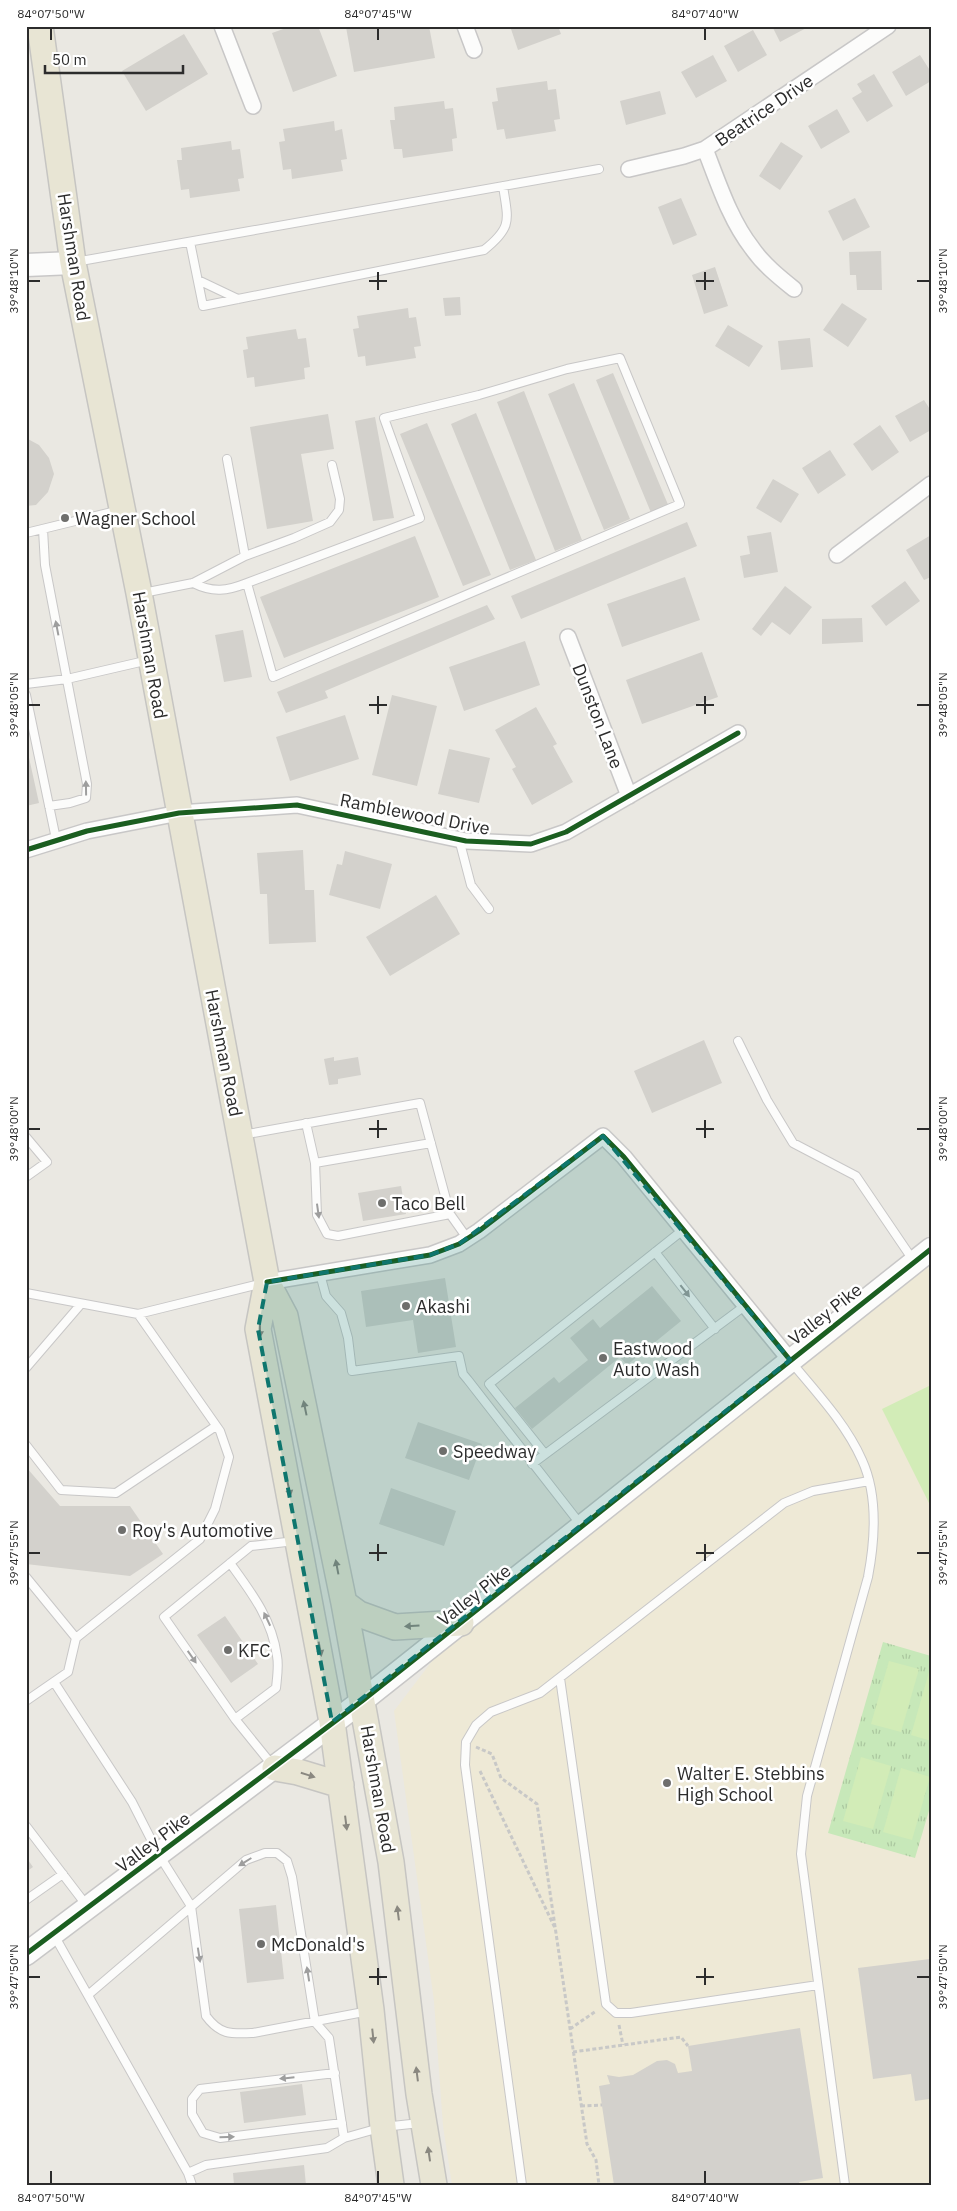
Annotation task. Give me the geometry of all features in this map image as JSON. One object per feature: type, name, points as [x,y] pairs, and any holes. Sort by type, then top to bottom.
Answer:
[{"type":"main road","name":"Harshman Road","points":[[40,26],[73,263],[139,594],[267,1282],[285,1316],[344,1603],[362,1701],[391,1862],[419,2094],[434,2185]]},
{"type":"main road","name":"Harshman Road","points":[[267,1282],[258,1329],[332,1722],[371,2010],[391,2185]]},
{"type":"main road","points":[[344,1603],[359,1614],[395,1628],[461,1623]]},
{"type":"main road","points":[[275,1768],[298,1772],[341,1785]]},
{"type":"street","points":[[222,26],[253,106]]},
{"type":"street","points":[[465,26],[474,50]]},
{"type":"street","name":"Beatrice Drive","points":[[629,169],[705,150],[888,26]]},
{"type":"street","points":[[705,150],[731,211],[750,247],[777,275],[794,289]]},
{"type":"street","points":[[26,265],[73,263]]},
{"type":"street","points":[[837,555],[931,484]]},
{"type":"street","name":"Dunston Lane","points":[[568,637],[629,796]]},
{"type":"street","name":"Ramblewood Drive","points":[[26,850],[56,839],[87,831],[179,813],[298,805],[459,840],[532,844],[566,832],[738,733]]},
{"type":"street","points":[[267,1282],[430,1255],[468,1238],[603,1136],[624,1157],[790,1360]]},
{"type":"street","name":"Valley Pike","points":[[26,1954],[362,1701],[923,1255]]},
{"type":"lane","points":[[73,263],[599,169]]},
{"type":"lane","points":[[190,242],[203,306],[484,250],[498,239],[508,222],[502,186]]},
{"type":"lane","points":[[198,280],[238,299]]},
{"type":"lane","points":[[193,583],[207,590],[234,588],[247,583],[420,518],[384,418],[478,395],[567,369],[620,358],[680,504],[272,676],[247,583]]},
{"type":"lane","points":[[227,459],[244,556]]},
{"type":"lane","points":[[139,594],[193,583],[244,556],[294,538],[330,522],[335,518],[339,510],[340,500],[332,465]]},
{"type":"lane","points":[[26,534],[122,510]]},
{"type":"lane","points":[[43,529],[45,565],[87,784],[86,798],[70,804],[49,806]]},
{"type":"lane","points":[[26,684],[66,679],[151,660]]},
{"type":"lane","points":[[26,695],[56,839]]},
{"type":"lane","points":[[459,840],[471,885],[489,909]]},
{"type":"lane","points":[[738,1041],[767,1100],[793,1144],[856,1176],[923,1255]]},
{"type":"lane","points":[[240,1135],[420,1104],[450,1214],[468,1238]]},
{"type":"lane","points":[[306,1123],[315,1163],[317,1216],[327,1234],[338,1236],[450,1214]]},
{"type":"lane","points":[[26,1137],[47,1162],[26,1177]]},
{"type":"lane","points":[[315,1163],[431,1143]]},
{"type":"lane","points":[[545,1454],[489,1384],[683,1230]]},
{"type":"lane","points":[[655,1252],[715,1329]]},
{"type":"lane","points":[[320,1274],[326,1296],[341,1314],[348,1338],[352,1370],[458,1356],[464,1374],[582,1526]]},
{"type":"lane","points":[[26,1294],[138,1314],[267,1282]]},
{"type":"lane","points":[[26,1368],[81,1304]]},
{"type":"lane","points":[[532,1464],[746,1305]]},
{"type":"lane","points":[[26,1701],[68,1672],[76,1638],[200,1539],[215,1509],[230,1457],[216,1426],[138,1314]]},
{"type":"lane","points":[[790,1360],[850,1437],[862,1460],[869,1481],[873,1521],[873,1550],[868,1577],[807,1796],[801,1854],[845,2185]]},
{"type":"lane","points":[[26,1445],[61,1490],[116,1493],[216,1426]]},
{"type":"lane","points":[[522,2185],[465,1765],[466,1742],[476,1725],[491,1712],[540,1693],[784,1503],[813,1491],[869,1481]]},
{"type":"lane","points":[[275,1768],[235,1719],[164,1617],[251,1546],[299,1540]]},
{"type":"lane","points":[[230,1563],[258,1602],[270,1624],[278,1657],[276,1688],[235,1719]]},
{"type":"lane","points":[[26,1577],[76,1638]]},
{"type":"lane","points":[[560,1678],[606,2004],[616,2013],[631,2013],[818,1985]]},
{"type":"lane","points":[[54,1682],[132,1802],[159,1855],[191,1906],[206,2016],[214,2027],[221,2031],[236,2034],[253,2033],[371,2010]]},
{"type":"lane","points":[[26,1826],[88,1908]]},
{"type":"lane","points":[[88,1995],[246,1860],[265,1853],[278,1853],[287,1861],[292,1877],[315,2022],[329,2038],[344,2138]]},
{"type":"lane","points":[[26,1900],[63,1874]]},
{"type":"lane","points":[[53,1934],[188,2173],[191,2184]]},
{"type":"lane","points":[[335,2073],[200,2089],[192,2099],[192,2114],[198,2128],[203,2133],[220,2138],[342,2123]]},
{"type":"lane","points":[[188,2173],[206,2165],[327,2148],[344,2138],[383,2127],[425,2122]]},
{"type":"path","points":[[466,1742],[555,1928]]},
{"type":"path","points":[[466,1742],[492,1754],[501,1778],[537,1804],[587,2144],[596,2160],[599,2185]]},
{"type":"path","points":[[570,2029],[606,2004]]},
{"type":"path","points":[[616,2013],[623,2045]]},
{"type":"path","points":[[573,2052],[681,2037],[688,2046]]},
{"type":"path","points":[[581,2106],[602,2105]]},
{"type":"highlighted area","points":[[603,1136],[790,1360],[332,1722],[258,1329],[267,1282],[430,1255],[459,1244]]},
{"type":"shaded area","name":"Walter E. Stebbins High School","points":[[931,1249],[931,2185],[452,2185],[443,2126],[434,2001],[394,1711],[461,1623]]},
{"type":"green space","points":[[931,1385],[931,1507],[882,1409]]},
{"type":"green space","points":[[883,1642],[931,1656],[931,1804],[915,1858],[828,1833]]},
{"type":"green space","points":[[889,1661],[919,1669],[901,1732],[871,1724]]},
{"type":"green space","points":[[929,1672],[931,1672],[931,1741],[911,1735]]},
{"type":"green space","points":[[861,1757],[891,1766],[873,1829],[843,1821]]},
{"type":"green space","points":[[901,1768],[930,1777],[912,1840],[883,1832]]},
{"type":"building","points":[[292,26],[318,26],[337,76],[293,92],[272,33]]},
{"type":"building","points":[[429,26],[435,58],[354,72],[346,27]]},
{"type":"building","points":[[510,26],[558,26],[561,34],[518,50]]},
{"type":"building","points":[[772,26],[810,26],[780,42]]},
{"type":"building","points":[[753,30],[767,55],[738,72],[724,46]]},
{"type":"building","points":[[184,34],[208,74],[146,111],[122,71]]},
{"type":"building","points":[[713,55],[727,81],[696,98],[681,72]]},
{"type":"building","points":[[920,55],[931,72],[931,81],[906,96],[892,72]]},
{"type":"building","points":[[874,74],[893,106],[867,122],[852,98],[862,92],[857,84]]},
{"type":"building","points":[[547,81],[548,90],[556,89],[560,119],[554,120],[556,131],[506,139],[504,129],[497,130],[492,102],[498,101],[496,88]]},
{"type":"building","points":[[660,91],[666,114],[626,125],[620,101]]},
{"type":"building","points":[[444,101],[445,109],[453,108],[457,138],[452,139],[453,151],[403,158],[402,149],[394,149],[390,120],[395,120],[394,107]]},
{"type":"building","points":[[837,109],[850,132],[821,149],[808,126]]},
{"type":"building","points":[[334,121],[335,131],[342,129],[347,159],[341,160],[343,171],[292,179],[291,169],[283,170],[279,142],[285,141],[283,129]]},
{"type":"building","points":[[231,141],[232,150],[240,149],[244,178],[238,179],[240,191],[190,198],[189,189],[181,190],[177,160],[182,160],[181,148]]},
{"type":"building","points":[[781,142],[803,156],[780,190],[759,176]]},
{"type":"building","points":[[681,198],[697,235],[673,245],[658,207]]},
{"type":"building","points":[[855,198],[870,227],[843,241],[828,211]]},
{"type":"building","points":[[881,251],[882,290],[857,290],[856,275],[850,275],[849,252]]},
{"type":"building","points":[[715,267],[728,306],[704,314],[692,275]]},
{"type":"building","points":[[460,297],[461,315],[445,316],[443,298]]},
{"type":"building","points":[[842,303],[867,319],[848,347],[823,330]]},
{"type":"building","points":[[408,308],[409,318],[416,317],[421,346],[414,347],[416,358],[366,366],[365,356],[358,357],[353,329],[359,328],[357,316]]},
{"type":"building","points":[[728,325],[763,346],[749,367],[715,346]]},
{"type":"building","points":[[296,329],[298,339],[306,338],[310,367],[304,368],[305,379],[255,387],[254,377],[247,378],[243,350],[248,349],[246,337]]},
{"type":"building","points":[[810,338],[813,367],[781,370],[778,341]]},
{"type":"building","points":[[613,373],[669,507],[652,515],[596,380]]},
{"type":"building","points":[[574,383],[630,519],[604,530],[548,394]]},
{"type":"building","points":[[524,391],[582,540],[555,551],[497,402]]},
{"type":"building","points":[[924,400],[931,411],[931,430],[910,442],[895,416]]},
{"type":"building","points":[[476,413],[536,560],[510,570],[451,424]]},
{"type":"building","points":[[328,414],[334,449],[301,454],[313,521],[267,529],[250,427]]},
{"type":"building","points":[[375,417],[394,518],[373,521],[355,421]]},
{"type":"building","points":[[427,423],[491,575],[463,586],[400,434]]},
{"type":"building","points":[[880,425],[899,452],[872,471],[853,444]]},
{"type":"building","points":[[26,438],[39,445],[49,458],[54,474],[48,492],[36,505],[26,506]]},
{"type":"building","points":[[830,450],[846,475],[818,494],[802,468]]},
{"type":"building","points":[[773,479],[799,494],[781,523],[756,508]]},
{"type":"building","points":[[687,522],[697,546],[521,619],[511,596]]},
{"type":"building","points":[[771,532],[778,572],[744,578],[740,556],[750,554],[747,536]]},
{"type":"building","points":[[931,535],[931,577],[924,580],[906,550]]},
{"type":"building","points":[[415,536],[439,597],[284,658],[260,597]]},
{"type":"building","points":[[685,577],[700,620],[622,647],[607,604]]},
{"type":"building","points":[[905,581],[920,601],[886,626],[871,606]]},
{"type":"building","points":[[785,586],[812,607],[790,635],[772,622],[761,636],[752,629]]},
{"type":"building","points":[[487,605],[495,619],[325,691],[328,698],[286,713],[277,692]]},
{"type":"building","points":[[862,618],[863,642],[822,644],[822,619]]},
{"type":"building","points":[[243,630],[252,677],[224,682],[215,635]]},
{"type":"building","points":[[525,641],[540,685],[464,711],[449,667]]},
{"type":"building","points":[[702,652],[718,697],[642,724],[626,680]]},
{"type":"building","points":[[392,695],[437,706],[417,786],[372,775]]},
{"type":"building","points":[[536,707],[557,744],[553,746],[573,782],[532,805],[512,769],[516,767],[495,730]]},
{"type":"building","points":[[345,715],[359,759],[290,781],[276,737]]},
{"type":"building","points":[[26,744],[39,803],[26,806]]},
{"type":"building","points":[[449,749],[490,758],[479,803],[438,794]]},
{"type":"building","points":[[303,850],[305,890],[314,890],[316,942],[269,944],[267,894],[260,894],[257,853]]},
{"type":"building","points":[[345,851],[392,864],[380,909],[329,895],[337,864],[342,865]]},
{"type":"building","points":[[436,895],[460,934],[390,976],[366,937]]},
{"type":"building","points":[[704,1040],[722,1083],[652,1113],[634,1071]]},
{"type":"building","points":[[334,1057],[334,1061],[358,1057],[361,1075],[338,1079],[338,1084],[329,1085],[324,1059]]},
{"type":"building","name":"Taco Bell","points":[[401,1186],[406,1214],[363,1221],[358,1193]]},
{"type":"building","name":"Akashi","points":[[445,1278],[456,1347],[418,1353],[413,1320],[366,1327],[361,1291]]},
{"type":"building","name":"Eastwood Auto Wash","points":[[652,1286],[681,1321],[627,1365],[620,1357],[532,1429],[515,1408],[554,1377],[559,1383],[588,1360],[570,1338],[593,1319],[600,1328]]},
{"type":"building","name":"Speedway","points":[[418,1422],[482,1444],[469,1480],[405,1458]]},
{"type":"building","points":[[26,1467],[60,1506],[130,1506],[163,1554],[130,1576],[26,1564]]},
{"type":"building","name":"Speedway","points":[[391,1488],[456,1511],[444,1546],[379,1524]]},
{"type":"building","name":"KFC","points":[[225,1616],[258,1664],[231,1683],[197,1635]]},
{"type":"building","points":[[26,1857],[33,1867],[26,1872]]},
{"type":"building","name":"McDonald's","points":[[276,1905],[284,1979],[247,1983],[239,1909]]},
{"type":"building","points":[[930,1959],[931,2105],[929,2099],[915,2101],[911,2074],[873,2079],[858,1968]]},
{"type":"building","points":[[800,2028],[823,2178],[799,2182],[800,2185],[614,2185],[599,2086],[610,2084],[607,2075],[619,2077],[633,2075],[657,2061],[667,2060],[675,2064],[678,2073],[692,2071],[688,2046]]},
{"type":"building","points":[[302,2084],[306,2115],[244,2123],[240,2092]]},
{"type":"building","points":[[304,2165],[306,2185],[234,2185],[233,2173]]},
{"type":"cycle path","points":[[26,850],[87,831],[179,813],[297,805],[466,841],[531,844],[566,832],[738,733]]},
{"type":"cycle path","points":[[267,1282],[430,1255],[459,1244],[479,1231],[603,1136],[624,1157],[790,1360]]},
{"type":"cycle path","points":[[26,1954],[362,1701],[931,1249]]},
{"type":"place","name":"Wagner School","points":[[65,518]]},
{"type":"place","name":"Taco Bell","points":[[382,1203]]},
{"type":"place","name":"Akashi","points":[[406,1306]]},
{"type":"place","name":"Eastwood Auto Wash","points":[[603,1358]]},
{"type":"place","name":"Speedway","points":[[443,1451]]},
{"type":"place","name":"Roy's Automotive","points":[[122,1530]]},
{"type":"place","name":"KFC","points":[[228,1650]]},
{"type":"place","name":"Walter E. Stebbins High School","points":[[667,1783]]},
{"type":"place","name":"McDonald's","points":[[261,1944]]}]
